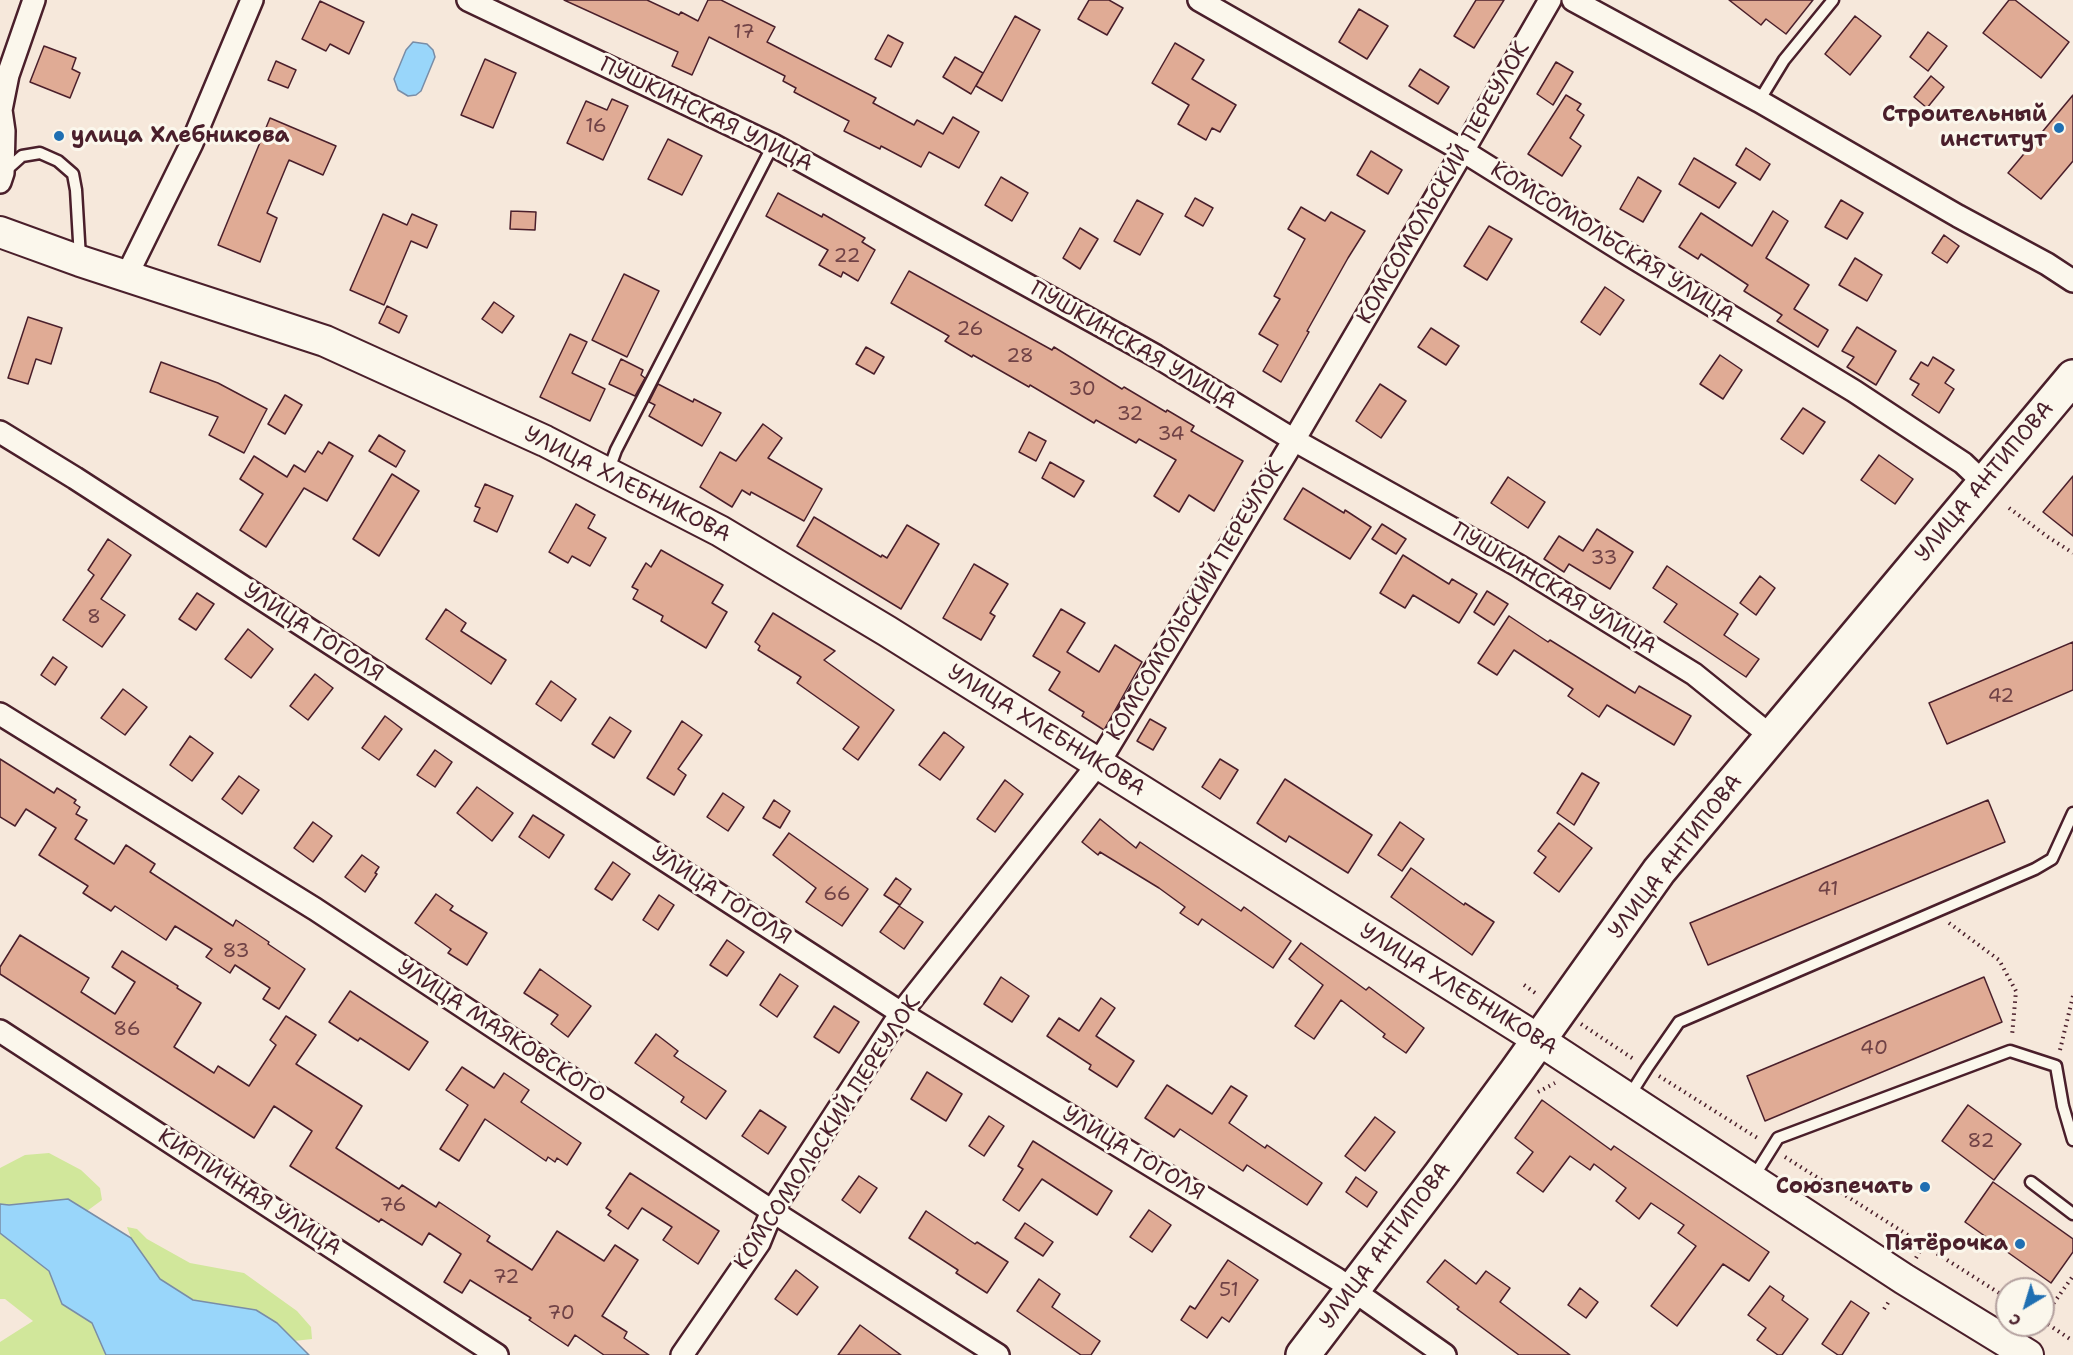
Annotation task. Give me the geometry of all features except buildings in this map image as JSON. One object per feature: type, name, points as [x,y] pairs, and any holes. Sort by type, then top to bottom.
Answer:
[{"type":"main road","name":"УЛИЦА АНТИПОВА","points":[[1303,1355],[1441,1174],[1659,871],[2073,377]]},
{"type":"street","points":[[2,177],[4,130],[1,110],[8,75],[34,0]]},
{"type":"street","points":[[127,276],[192,143],[252,0]]},
{"type":"street","name":"ПУШКИНСКАЯ УЛИЦА","points":[[468,0],[773,145],[1155,356],[1294,440],[1519,566],[1694,674],[1772,737]]},
{"type":"street","name":"КОМСОМОЛЬСКАЯ УЛИЦА","points":[[1199,0],[1464,152],[1863,397],[1963,463],[1985,483]]},
{"type":"street","name":"КОМСОМОЛЬСКИЙ ПЕРЕУЛОК","points":[[682,1355],[759,1243],[772,1211],[901,1013],[1098,764],[1294,440],[1464,152],[1550,0]]},
{"type":"street","points":[[1573,0],[1759,101],[1958,216],[2047,264],[2073,281]]},
{"type":"street","name":"УЛИЦА ХЛЕБНИКОВА","points":[[0,232],[80,261],[325,341],[514,426],[740,543],[887,631],[1539,1040],[1904,1279],[2028,1355]]},
{"type":"street","name":"УЛИЦА ГОГОЛЯ","points":[[0,432],[85,484],[901,1013],[1353,1290],[1445,1355]]},
{"type":"street","name":"УЛИЦА МАЯКОВСКОГО","points":[[0,714],[315,909],[772,1211],[998,1355]]},
{"type":"street","name":"КИРПИЧНАЯ УЛИЦА","points":[[0,1031],[497,1355]]},
{"type":"lane","points":[[1759,101],[1784,60],[1833,0]]},
{"type":"lane","points":[[608,473],[616,450],[773,145]]},
{"type":"lane","points":[[2,177],[22,156],[40,153],[58,161],[73,174],[80,261]]},
{"type":"lane","points":[[1628,1098],[1679,1022],[2036,869],[2052,859],[2073,813]]},
{"type":"lane","points":[[1753,1178],[1778,1138],[2010,1051],[2056,1066],[2063,1106],[2073,1140]]},
{"type":"lane","points":[[2031,1182],[2073,1214]]},
{"type":"path","points":[[2009,508],[2073,553]]},
{"type":"path","points":[[1934,912],[1999,960],[2016,991],[2010,1051]]},
{"type":"path","points":[[2056,1066],[2071,1015],[2073,996]]},
{"type":"path","points":[[2055,1302],[2073,1276]]},
{"type":"path","points":[[2055,1328],[2073,1341]]},
{"type":"green space","points":[[49,1153],[81,1170],[100,1188],[102,1200],[87,1211],[68,1199],[0,1204],[0,1168],[25,1155]]},
{"type":"green space","points":[[127,1227],[137,1229],[147,1239],[190,1263],[244,1273],[297,1311],[311,1327],[312,1339],[294,1341],[277,1323],[256,1310],[193,1300],[160,1279],[131,1238]]},
{"type":"green space","points":[[0,1233],[49,1271],[62,1304],[92,1323],[106,1355],[0,1355],[0,1342],[33,1321],[5,1299],[0,1299]]},
{"type":"water","points":[[413,42],[427,44],[433,50],[435,57],[421,91],[416,95],[408,96],[398,90],[394,79],[406,50]]},
{"type":"water","points":[[68,1199],[131,1238],[160,1279],[193,1300],[256,1310],[277,1323],[309,1355],[106,1355],[92,1323],[62,1304],[49,1271],[0,1233],[0,1204]]},
{"type":"place","name":"Строительный институт","points":[[2059,128]]},
{"type":"place","name":"улица Хлебникова","points":[[59,136]]},
{"type":"place","name":"Союзпечать","points":[[1925,1187]]},
{"type":"place","name":"Пятёрочка","points":[[2020,1244]]}]
